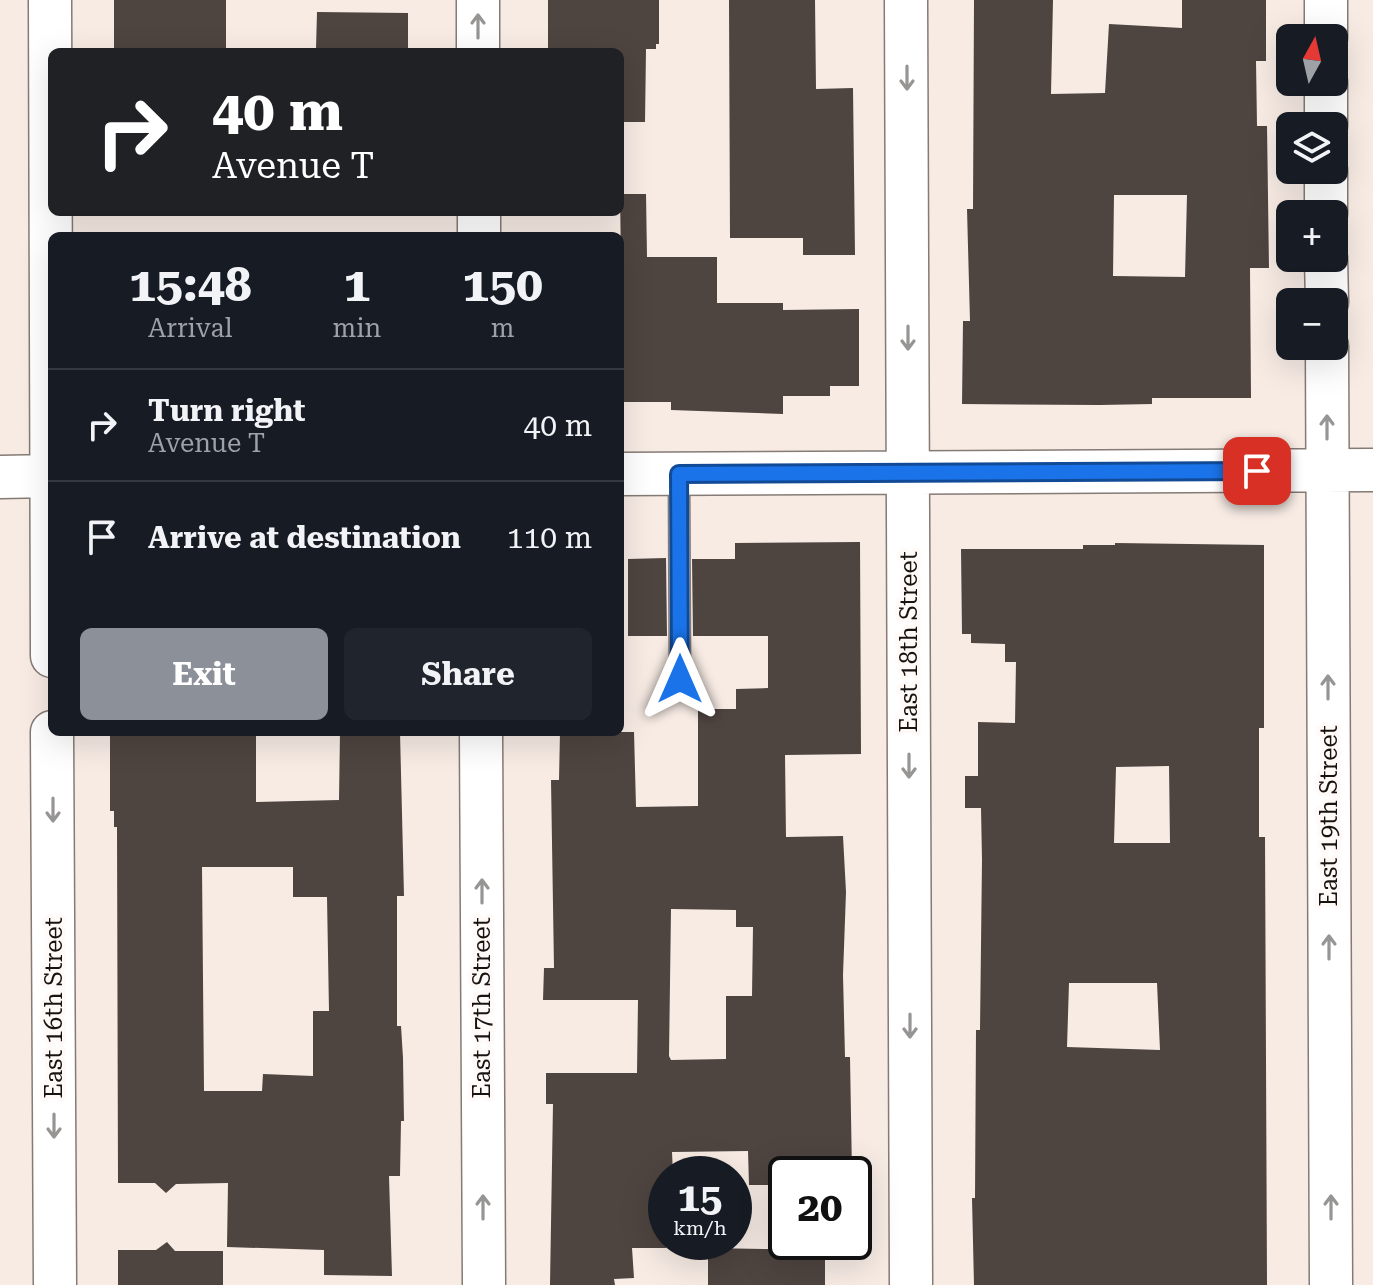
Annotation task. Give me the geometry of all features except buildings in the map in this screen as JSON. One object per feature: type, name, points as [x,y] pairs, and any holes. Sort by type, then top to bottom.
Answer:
[{"type":"street","points":[[50,0],[50,48]]},
{"type":"street","points":[[478,0],[478,48]]},
{"type":"street","name":"East 18th Street","points":[[906,0],[911,1285]]},
{"type":"street","points":[[1326,0],[1326,24]]},
{"type":"street","name":"East 19th Street","points":[[1327,360],[1331,1285]]},
{"type":"street","points":[[624,474],[1373,470]]},
{"type":"street","points":[[0,477],[48,476]]},
{"type":"street","name":"East 16th Street","points":[[52,736],[55,1285]]},
{"type":"street","name":"East 17th Street","points":[[481,736],[484,1285]]},
{"type":"lane","points":[[679,474],[680,679]]},
{"type":"route","points":[[680,679],[679,474],[1257,471]]}]
